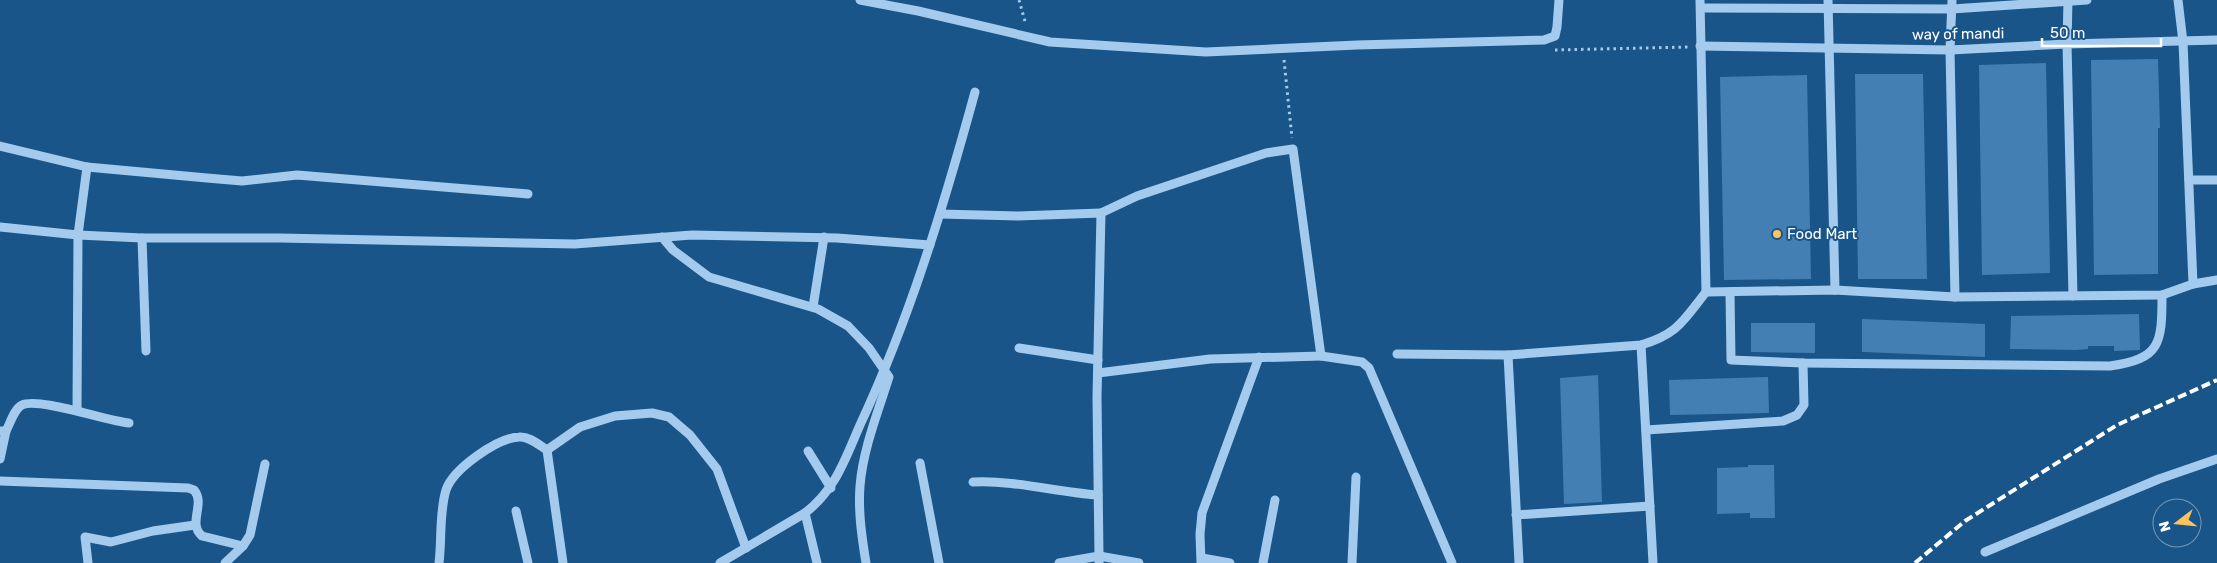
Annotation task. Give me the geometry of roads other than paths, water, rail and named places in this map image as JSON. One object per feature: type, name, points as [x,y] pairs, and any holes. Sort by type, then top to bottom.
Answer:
[{"type":"street","points":[[860,0],[918,11],[1050,42],[1206,52],[1357,45],[1544,40],[1554,36],[1557,27],[1558,0]]},
{"type":"street","points":[[2068,0],[2066,44],[2072,296]]},
{"type":"street","points":[[1398,354],[1508,355],[1641,345],[1657,340],[1676,329],[1706,292],[1700,4],[1952,4],[2087,0]]},
{"type":"street","points":[[2178,0],[2183,42],[2193,284]]},
{"type":"street","points":[[1952,4],[1950,50],[1955,296]]},
{"type":"street","points":[[1828,5],[1835,290]]},
{"type":"street","name":"way of mandi","points":[[1700,46],[1950,50],[2066,44],[2217,40]]},
{"type":"street","points":[[720,563],[805,514],[831,488],[884,371],[930,245],[976,92]]},
{"type":"street","points":[[0,146],[87,167],[242,181],[297,175],[528,194]]},
{"type":"street","points":[[940,214],[1018,216],[1102,213],[1146,193],[1266,153],[1293,149],[1321,356]]},
{"type":"street","points":[[77,410],[78,235],[87,167]]},
{"type":"street","points":[[2189,180],[2217,180]]},
{"type":"street","points":[[1099,559],[1098,360],[1102,213]]},
{"type":"street","points":[[0,227],[78,235],[142,238],[289,238],[575,244],[692,235],[824,237],[930,245]]},
{"type":"street","points":[[662,237],[673,250],[709,277],[813,307],[848,326],[869,348],[890,377],[869,441],[860,485],[860,522],[866,563]]},
{"type":"street","points":[[813,307],[824,237]]},
{"type":"street","points":[[142,238],[146,351]]},
{"type":"street","points":[[1706,292],[1835,290],[1955,296],[2162,295],[2193,284],[2217,280]]},
{"type":"street","points":[[1730,292],[1731,360],[1803,363],[2110,366],[2130,363],[2148,355],[2158,343],[2162,325],[2162,295]]},
{"type":"street","points":[[1641,345],[1654,563]]},
{"type":"street","points":[[1020,348],[1098,360]]},
{"type":"street","points":[[1508,355],[1519,563]]},
{"type":"street","points":[[1098,373],[1210,359],[1321,356],[1362,362],[1369,368],[1452,563]]},
{"type":"street","points":[[1230,563],[1201,561],[1200,534],[1202,513],[1259,357]]},
{"type":"street","points":[[1646,430],[1783,421],[1797,414],[1804,405],[1803,363]]},
{"type":"street","points":[[0,459],[3,431],[22,405],[30,404],[77,410],[107,420],[129,423]]},
{"type":"street","points":[[547,450],[580,427],[615,416],[652,413],[669,417],[690,434],[716,469],[746,548]]},
{"type":"street","points":[[439,563],[442,509],[447,488],[460,468],[490,448],[519,437],[529,438],[547,450],[563,563]]},
{"type":"street","points":[[808,451],[831,488]]},
{"type":"street","points":[[1986,552],[2159,479],[2217,458]]},
{"type":"street","points":[[920,463],[940,563]]},
{"type":"street","points":[[225,563],[243,546],[250,535],[265,464]]},
{"type":"street","points":[[1352,563],[1356,477]]},
{"type":"street","points":[[0,481],[188,488],[194,490],[199,499],[195,525],[197,532],[202,536],[243,546]]},
{"type":"street","points":[[973,482],[1012,482],[1063,492],[1098,495]]},
{"type":"street","points":[[1263,563],[1275,500]]},
{"type":"street","points":[[1516,515],[1650,506]]},
{"type":"street","points":[[516,511],[528,563]]},
{"type":"street","points":[[805,514],[817,563]]},
{"type":"street","points":[[88,563],[85,537],[111,542],[153,531],[195,525]]},
{"type":"street","points":[[1059,563],[1099,559],[1139,563]]},
{"type":"railway","points":[[1915,563],[1965,521],[2117,425],[2217,380]]},
{"type":"place","name":"Food Mart","points":[[1777,234]]}]
